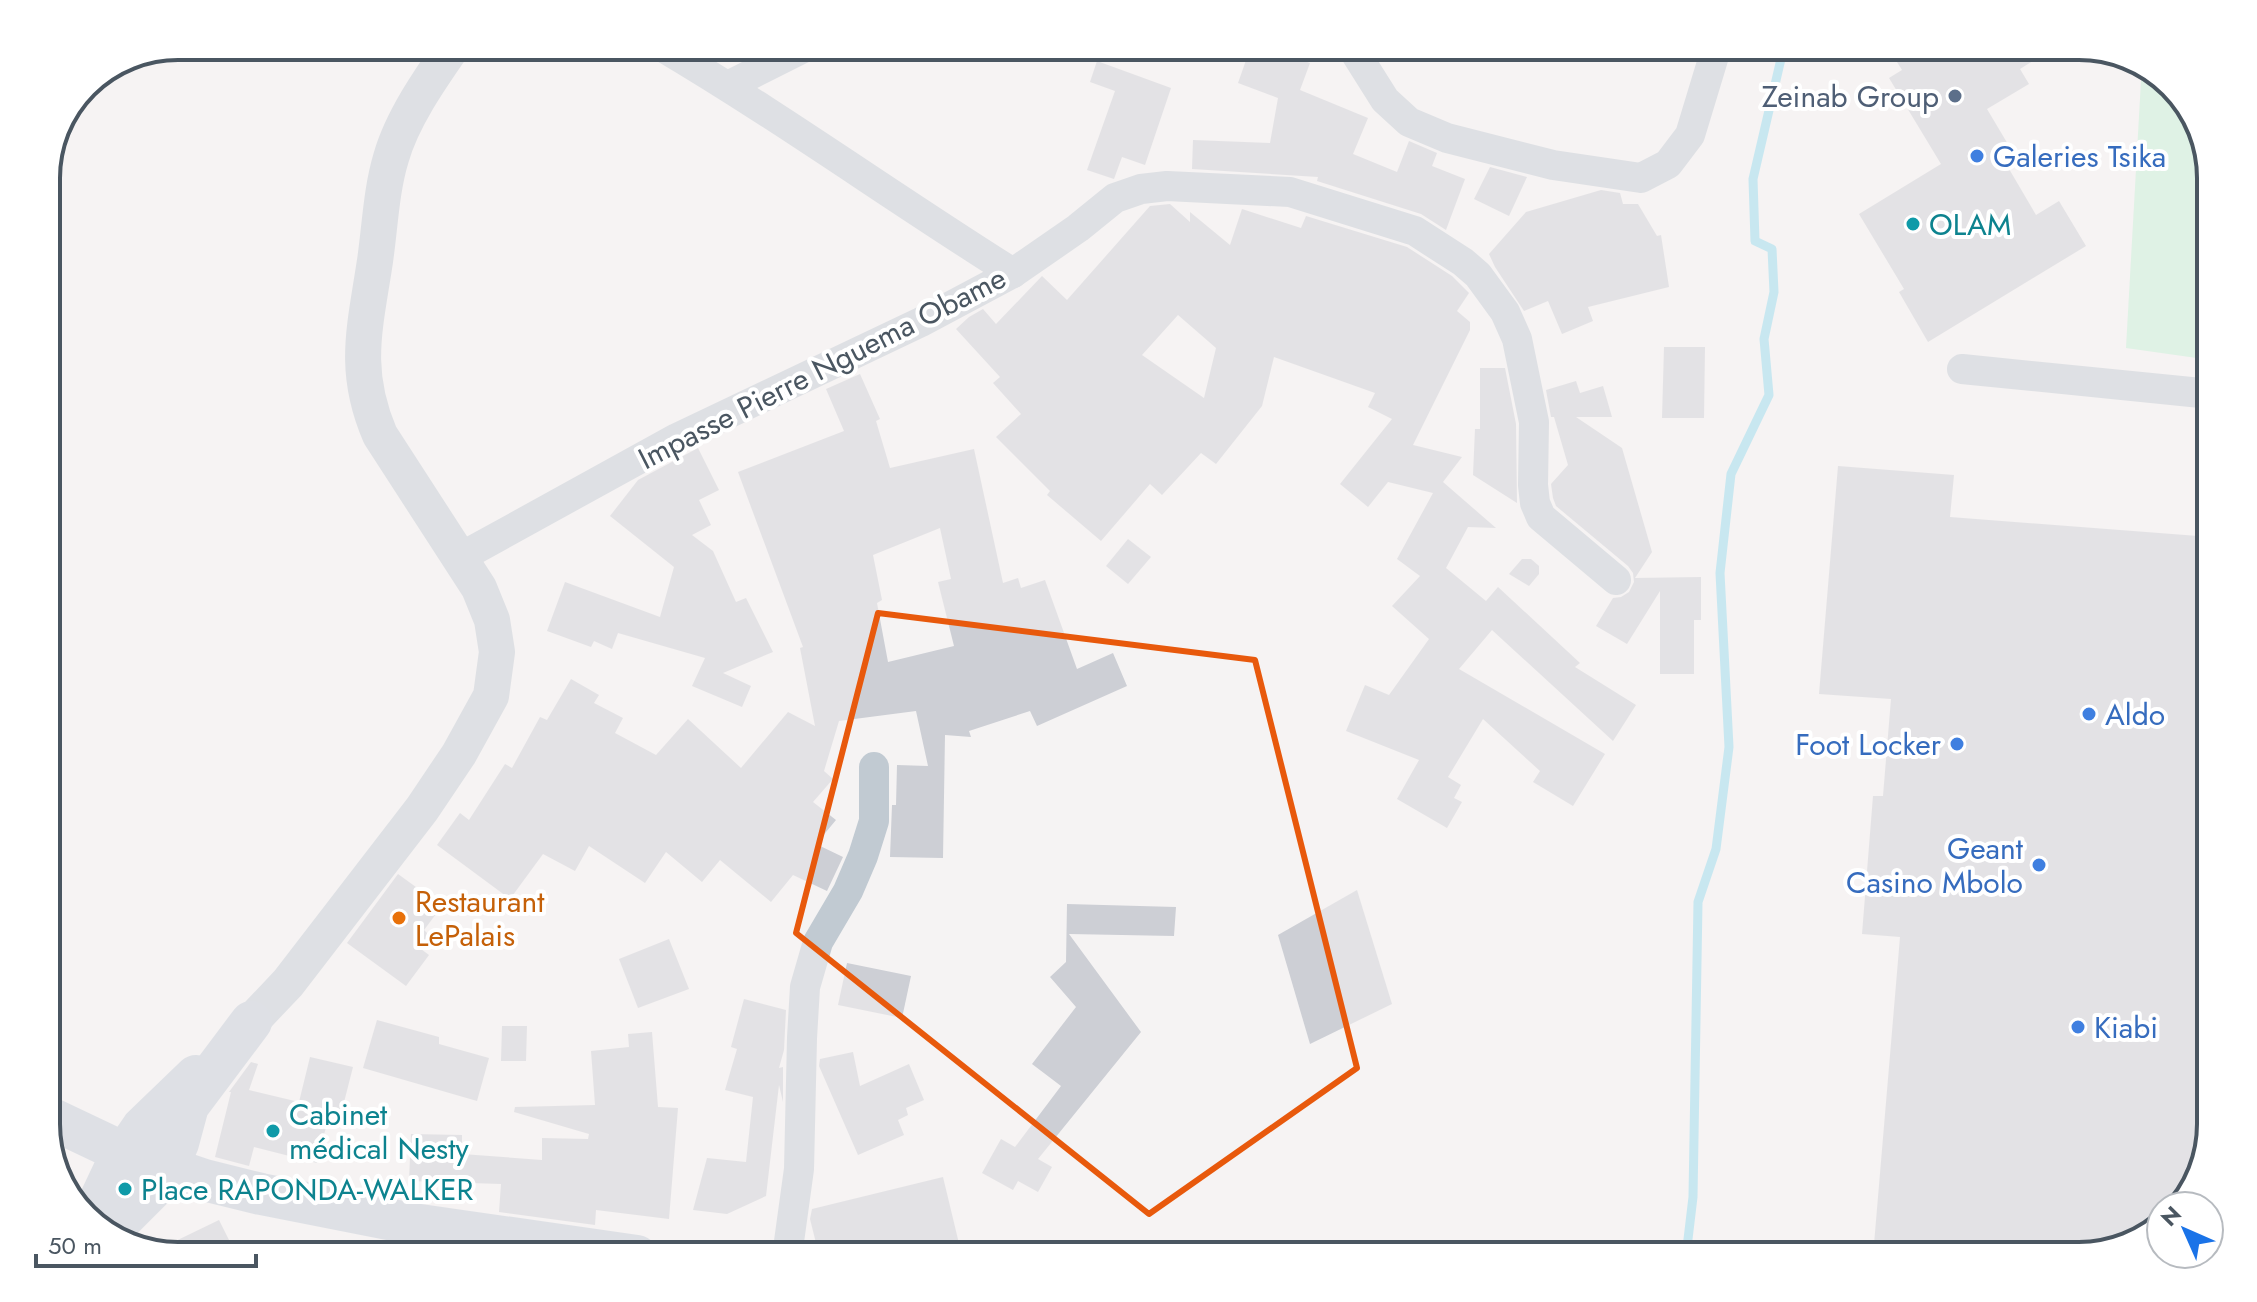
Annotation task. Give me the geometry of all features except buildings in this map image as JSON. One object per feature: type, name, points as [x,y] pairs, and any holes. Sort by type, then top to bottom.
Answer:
[{"type":"main road","points":[[144,1152],[178,1143],[188,1106],[251,1022]]},
{"type":"main road","points":[[97,1210],[251,1022]]},
{"type":"main road","points":[[60,1121],[218,1183],[386,1219],[542,1242]]},
{"type":"main road","points":[[60,1129],[84,1159],[91,1174],[92,1205]]},
{"type":"main road","points":[[117,1225],[152,1189],[144,1152]]},
{"type":"main road","points":[[119,1226],[164,1196],[186,1188],[218,1183]]},
{"type":"street","points":[[251,1022],[288,983],[422,809],[459,754],[491,696],[497,652],[492,620],[479,588],[461,557],[380,435],[369,408],[362,376],[363,335],[391,157],[411,114],[444,60]]},
{"type":"street","points":[[684,60],[1013,273]]},
{"type":"street","points":[[728,86],[779,60]]},
{"type":"street","points":[[1360,60],[1385,100],[1409,122],[1447,138],[1553,165],[1641,178],[1668,164],[1690,135],[1713,60]]},
{"type":"street","name":"Impasse Pierre Nguema Obame","points":[[461,557],[677,438],[921,322],[1013,273],[1115,198],[1141,189],[1167,186],[1290,192],[1415,231],[1478,275],[1505,312],[1517,339],[1534,422],[1535,503],[1541,517],[1616,580]]},
{"type":"street","points":[[1962,369],[2197,393]]},
{"type":"street","points":[[789,1242],[799,1169],[805,987],[818,942],[848,891],[874,821],[874,767]]},
{"type":"highlighted area","points":[[878,613],[1255,660],[1357,1068],[1149,1214],[796,933]]},
{"type":"green space","points":[[2141,78],[2173,106],[2193,148],[2197,170],[2197,358],[2126,348]]},
{"type":"waterway","points":[[1688,1242],[1693,1197],[1698,902],[1716,849],[1729,747],[1720,573],[1731,474],[1769,395],[1764,339],[1774,292],[1772,249],[1755,241],[1753,179],[1781,60]]},
{"type":"place","name":"Zeinab Group","points":[[1955,96]]},
{"type":"place","name":"Galeries Tsika","points":[[1977,156]]},
{"type":"place","name":"OLAM","points":[[1913,224]]},
{"type":"place","name":"Aldo","points":[[2089,714]]},
{"type":"place","name":"Foot Locker","points":[[1957,744]]},
{"type":"place","name":"Geant Casino Mbolo","points":[[2039,865]]},
{"type":"place","name":"Restaurant LePalais","points":[[399,918]]},
{"type":"place","name":"Kiabi","points":[[2078,1027]]},
{"type":"place","name":"Cabinet médical Nesty","points":[[273,1131]]},
{"type":"place","name":"Place RAPONDA-WALKER","points":[[125,1189]]}]
